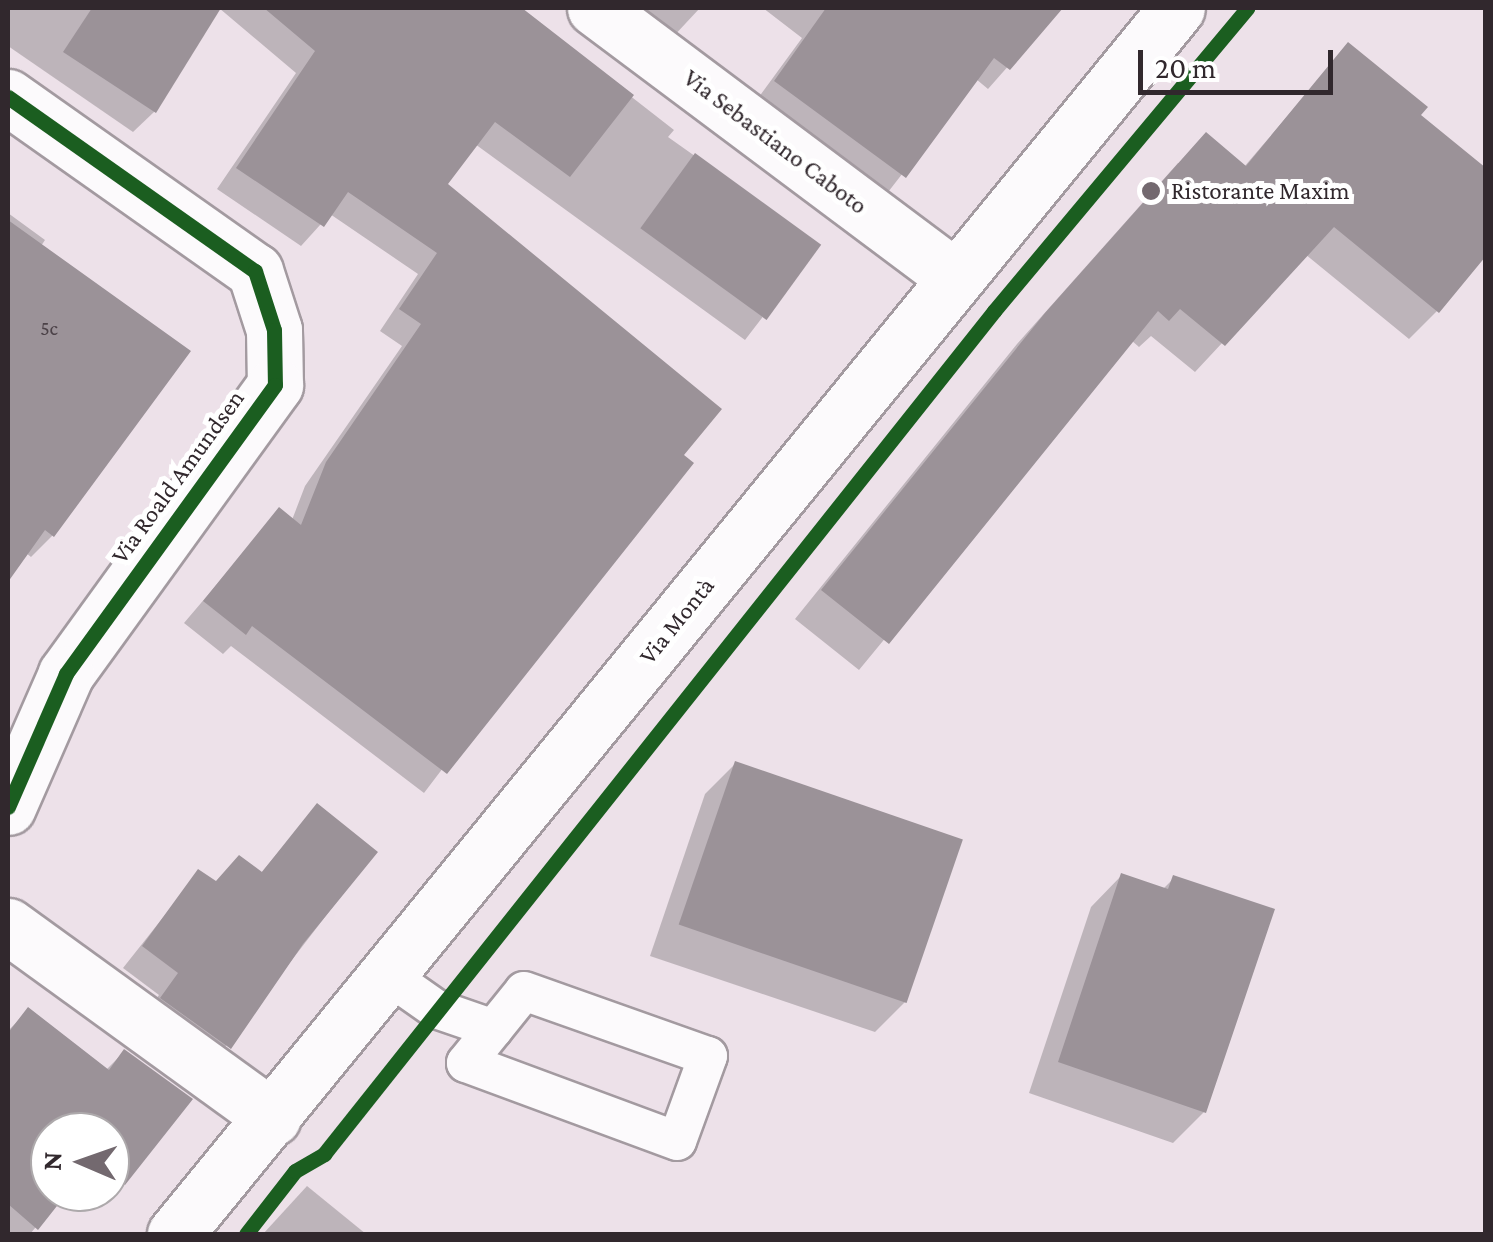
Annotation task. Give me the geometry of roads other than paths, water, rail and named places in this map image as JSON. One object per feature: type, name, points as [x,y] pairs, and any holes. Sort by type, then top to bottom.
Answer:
[{"type":"street","name":"Via Sebastiano Caboto","points":[[594,8],[955,278]]},
{"type":"street","name":"Via Montà","points":[[176,1234],[1177,8]]},
{"type":"street","name":"Via Roald Amundsen","points":[[8,97],[255,271],[274,330],[275,385],[66,674],[8,807]]},
{"type":"street","points":[[8,926],[273,1118]]},
{"type":"lane","points":[[389,976],[436,1008],[494,1029]]},
{"type":"lane","points":[[524,991],[708,1056],[677,1141],[466,1063],[494,1029],[524,991]]},
{"type":"place","name":"Ristorante Maxim","points":[[1151,191]]}]
